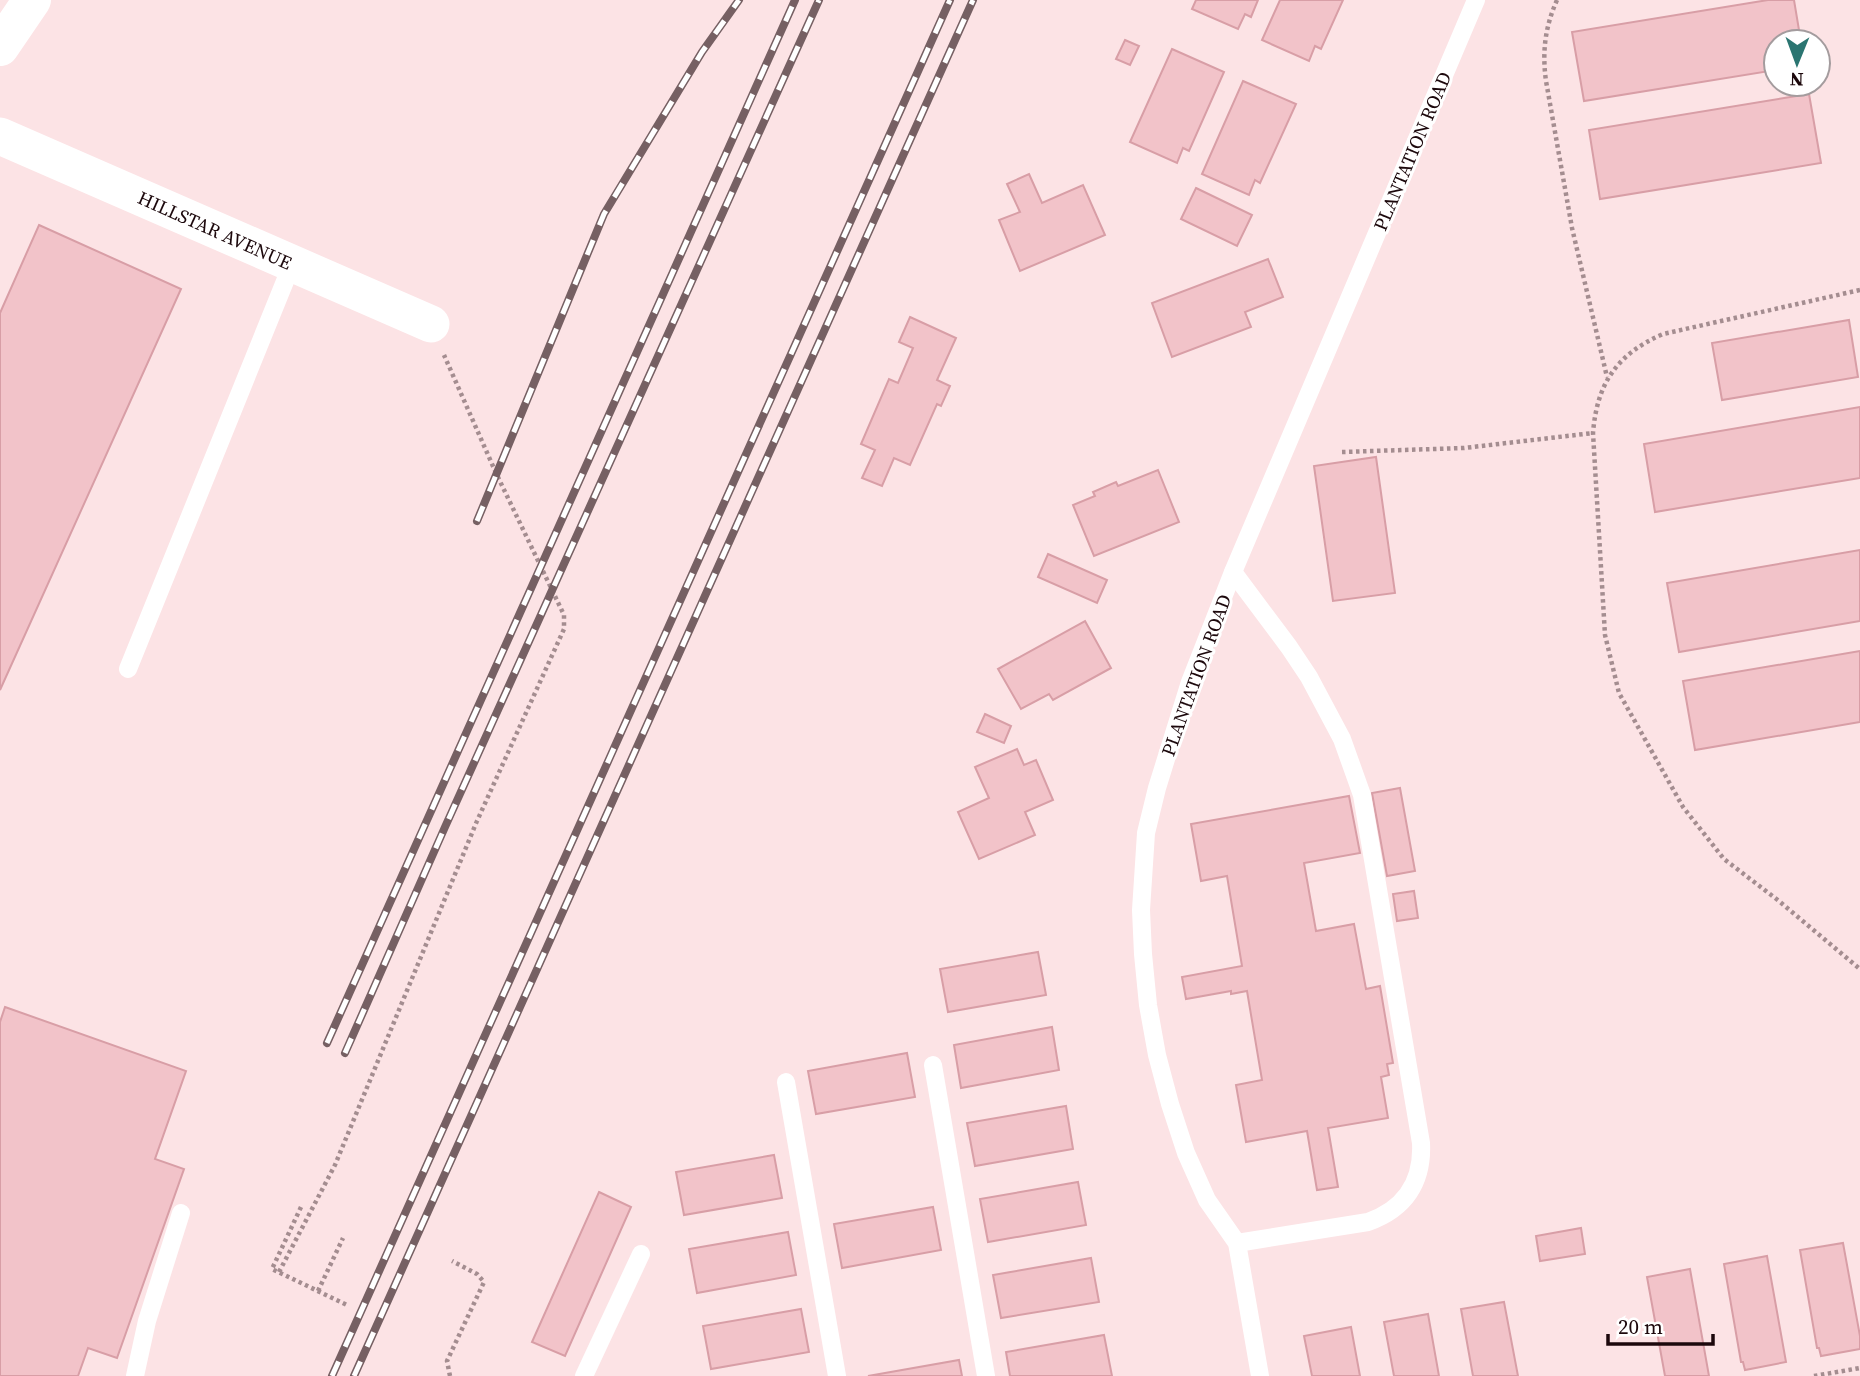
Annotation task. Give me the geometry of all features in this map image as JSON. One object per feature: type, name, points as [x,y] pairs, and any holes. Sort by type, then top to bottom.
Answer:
[{"type":"street","points":[[0,47],[32,0]]},
{"type":"street","name":"HILLSTAR AVENUE","points":[[0,136],[430,324]]},
{"type":"lane","name":"PLANTATION ROAD","points":[[1260,1376],[1237,1243],[1207,1200],[1186,1153],[1170,1104],[1147,1005],[1141,910],[1150,810],[1190,682],[1233,572],[1476,0]]},
{"type":"lane","points":[[128,669],[292,264]]},
{"type":"lane","points":[[1233,572],[1309,677],[1342,739],[1362,795],[1422,1159],[1413,1189],[1404,1201],[1381,1217],[1368,1222],[1237,1243]]},
{"type":"lane","points":[[933,1065],[986,1376]]},
{"type":"lane","points":[[786,1082],[836,1376]]},
{"type":"lane","points":[[135,1376],[148,1321],[181,1213]]},
{"type":"lane","points":[[584,1376],[641,1254]]},
{"type":"path","points":[[1557,0],[1550,14],[1543,60],[1572,228],[1608,377]]},
{"type":"path","points":[[1860,290],[1663,334],[1632,351],[1608,377],[1594,414],[1593,433],[1605,635],[1619,692],[1683,807],[1724,859],[1860,969]]},
{"type":"path","points":[[279,1272],[335,1165],[477,821],[564,629],[564,615],[496,473],[430,324]]},
{"type":"path","points":[[1342,452],[1464,448],[1593,433]]},
{"type":"path","points":[[300,1207],[272,1269],[347,1305]]},
{"type":"path","points":[[318,1291],[343,1238]]},
{"type":"path","points":[[450,1376],[447,1361],[484,1282],[477,1274],[452,1261]]},
{"type":"path","points":[[1814,1376],[1860,1368]]},
{"type":"building","points":[[1196,0],[1258,0],[1251,17],[1245,14],[1238,29],[1192,9]]},
{"type":"building","points":[[1280,0],[1343,0],[1321,49],[1315,46],[1309,61],[1262,40]]},
{"type":"building","points":[[1768,0],[1794,0],[1799,28],[1762,28],[1762,72],[1584,101],[1572,32]]},
{"type":"building","points":[[1125,40],[1139,46],[1130,65],[1116,59]]},
{"type":"building","points":[[1172,49],[1224,72],[1189,151],[1183,148],[1177,163],[1130,142]]},
{"type":"building","points":[[1243,81],[1296,104],[1260,183],[1255,180],[1249,195],[1202,174]]},
{"type":"building","points":[[1785,98],[1810,98],[1821,163],[1600,199],[1589,130]]},
{"type":"building","points":[[1029,174],[1042,203],[1083,185],[1105,235],[1020,271],[999,220],[1020,212],[1007,184]]},
{"type":"building","points":[[1196,188],[1252,215],[1237,246],[1181,219]]},
{"type":"building","points":[[39,225],[181,289],[0,690],[0,313]]},
{"type":"building","points":[[1268,259],[1283,297],[1245,312],[1251,327],[1172,357],[1152,303]]},
{"type":"building","points":[[910,317],[956,338],[937,380],[950,386],[941,406],[937,404],[910,465],[894,458],[882,486],[862,478],[875,450],[861,444],[889,379],[898,383],[913,348],[899,342]]},
{"type":"building","points":[[1849,320],[1858,377],[1722,400],[1712,343]]},
{"type":"building","points":[[1860,407],[1860,478],[1655,512],[1644,444]]},
{"type":"building","points":[[1376,457],[1395,593],[1333,601],[1314,466]]},
{"type":"building","points":[[1158,470],[1179,522],[1094,556],[1073,505],[1095,496],[1093,492],[1116,482],[1118,486]]},
{"type":"building","points":[[1860,550],[1860,621],[1679,652],[1667,583]]},
{"type":"building","points":[[1048,554],[1107,580],[1097,603],[1038,577]]},
{"type":"building","points":[[1085,621],[1111,668],[1053,700],[1049,694],[1021,709],[998,669]]},
{"type":"building","points":[[1860,651],[1860,722],[1695,750],[1683,681]]},
{"type":"building","points":[[985,714],[1011,726],[1004,743],[977,732]]},
{"type":"building","points":[[1017,749],[1024,765],[1036,760],[1053,800],[1025,812],[1035,835],[979,859],[958,812],[989,798],[975,767]]},
{"type":"building","points":[[1400,788],[1415,871],[1387,876],[1372,793]]},
{"type":"building","points":[[1349,796],[1360,853],[1304,863],[1316,931],[1354,924],[1366,989],[1380,986],[1393,1063],[1387,1064],[1389,1075],[1381,1077],[1388,1118],[1328,1128],[1338,1187],[1317,1190],[1307,1131],[1246,1142],[1236,1085],[1262,1080],[1247,991],[1186,999],[1182,977],[1242,966],[1227,876],[1201,881],[1191,824]]},
{"type":"building","points":[[1414,891],[1418,918],[1397,921],[1393,894]]},
{"type":"building","points":[[1038,952],[1046,995],[948,1012],[940,969]]},
{"type":"building","points":[[5,1007],[186,1071],[155,1159],[184,1169],[117,1358],[88,1348],[78,1376],[0,1376],[0,1022]]},
{"type":"building","points":[[1052,1027],[1059,1070],[961,1088],[954,1045]]},
{"type":"building","points":[[907,1053],[915,1097],[816,1114],[808,1071]]},
{"type":"building","points":[[1066,1106],[1073,1149],[975,1166],[967,1123]]},
{"type":"building","points":[[774,1155],[782,1198],[684,1215],[676,1172]]},
{"type":"building","points":[[1078,1182],[1086,1225],[988,1242],[980,1199]]},
{"type":"building","points":[[599,1192],[631,1207],[565,1356],[532,1342]]},
{"type":"building","points":[[933,1207],[941,1250],[842,1268],[834,1224]]},
{"type":"building","points":[[1581,1228],[1585,1254],[1540,1261],[1536,1236]]},
{"type":"building","points":[[788,1232],[796,1275],[697,1293],[689,1249]]},
{"type":"building","points":[[1843,1243],[1860,1349],[1821,1356],[1817,1348],[1800,1250]]},
{"type":"building","points":[[1767,1256],[1786,1362],[1745,1370],[1741,1362],[1724,1264]]},
{"type":"building","points":[[1091,1258],[1099,1302],[1001,1318],[993,1275]]},
{"type":"building","points":[[1690,1269],[1709,1376],[1665,1376],[1647,1277]]},
{"type":"building","points":[[1504,1302],[1518,1376],[1473,1376],[1461,1309]]},
{"type":"building","points":[[801,1309],[809,1352],[711,1369],[703,1326]]},
{"type":"building","points":[[1428,1314],[1439,1376],[1394,1376],[1384,1322]]},
{"type":"building","points":[[1351,1327],[1360,1376],[1312,1376],[1304,1336]]},
{"type":"building","points":[[1104,1335],[1112,1376],[1010,1376],[1006,1352]]},
{"type":"building","points":[[959,1360],[962,1376],[868,1376]]},
{"type":"railway","points":[[477,521],[604,214],[702,52],[739,0]]},
{"type":"railway","points":[[327,1043],[795,0]]},
{"type":"railway","points":[[345,1053],[819,0]]},
{"type":"railway","points":[[332,1376],[950,0]]},
{"type":"railway","points":[[354,1376],[973,0]]}]
